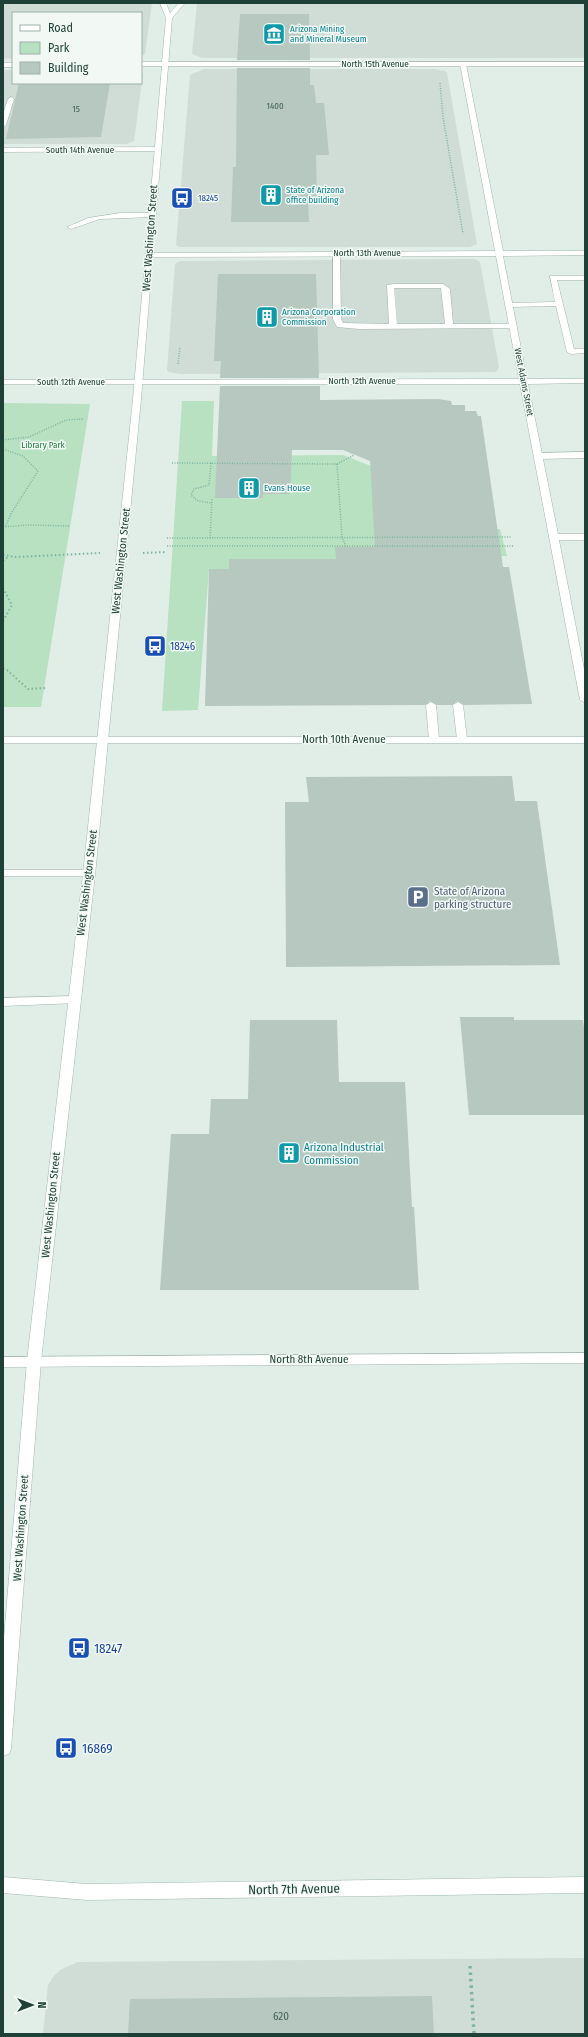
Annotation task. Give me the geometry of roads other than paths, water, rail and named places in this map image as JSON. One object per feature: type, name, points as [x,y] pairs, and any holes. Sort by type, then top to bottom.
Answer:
[{"type":"street","name":"West Washington Street","points":[[3,1749],[34,1361],[89,873],[139,382],[164,64],[169,18],[163,3]]},
{"type":"street","points":[[169,18],[182,3]]},
{"type":"street","name":"North 15th Avenue","points":[[142,64],[585,64]]},
{"type":"street","name":"West Adams Street","points":[[463,64],[585,700]]},
{"type":"street","points":[[3,125],[11,99]]},
{"type":"street","name":"South 14th Avenue","points":[[3,150],[157,149]]},
{"type":"street","points":[[71,227],[86,219],[152,215]]},
{"type":"street","points":[[336,253],[337,319],[340,325],[359,327],[513,326]]},
{"type":"street","name":"North 13th Avenue","points":[[149,254],[585,253]]},
{"type":"street","points":[[585,278],[554,278],[571,352],[585,352]]},
{"type":"street","points":[[393,327],[390,287],[394,286],[443,286],[446,289],[449,326]]},
{"type":"street","points":[[509,305],[559,304]]},
{"type":"street","name":"North 12th Avenue","points":[[139,382],[585,381]]},
{"type":"street","name":"South 12th Avenue","points":[[3,382],[139,382]]},
{"type":"street","points":[[538,456],[585,455]]},
{"type":"street","points":[[554,537],[585,537]]},
{"type":"street","points":[[431,705],[434,739]]},
{"type":"street","points":[[458,705],[462,739]]},
{"type":"street","name":"North 10th Avenue","points":[[3,740],[585,740]]},
{"type":"street","points":[[3,873],[89,873]]},
{"type":"street","points":[[3,1002],[74,1000]]},
{"type":"street","name":"North 8th Avenue","points":[[3,1362],[585,1358]]},
{"type":"street","name":"North 7th Avenue","points":[[3,1885],[87,1892],[585,1885]]},
{"type":"place","name":"Arizona Mining and Mineral Museum","points":[[274,34]]},
{"type":"place","name":"State of Arizona office building","points":[[271,195]]},
{"type":"place","name":"18245","points":[[182,198]]},
{"type":"place","name":"Arizona Corporation Commission","points":[[267,317]]},
{"type":"place","name":"Evans House","points":[[249,488]]},
{"type":"place","name":"18246","points":[[155,646]]},
{"type":"place","name":"State of Arizona parking structure","points":[[418,897]]},
{"type":"place","name":"Arizona Industrial Commission","points":[[289,1153]]},
{"type":"place","name":"18247","points":[[79,1648]]},
{"type":"place","name":"16869","points":[[66,1748]]},
{"type":"park label","name":"Library Park","points":[[43,445]]}]
